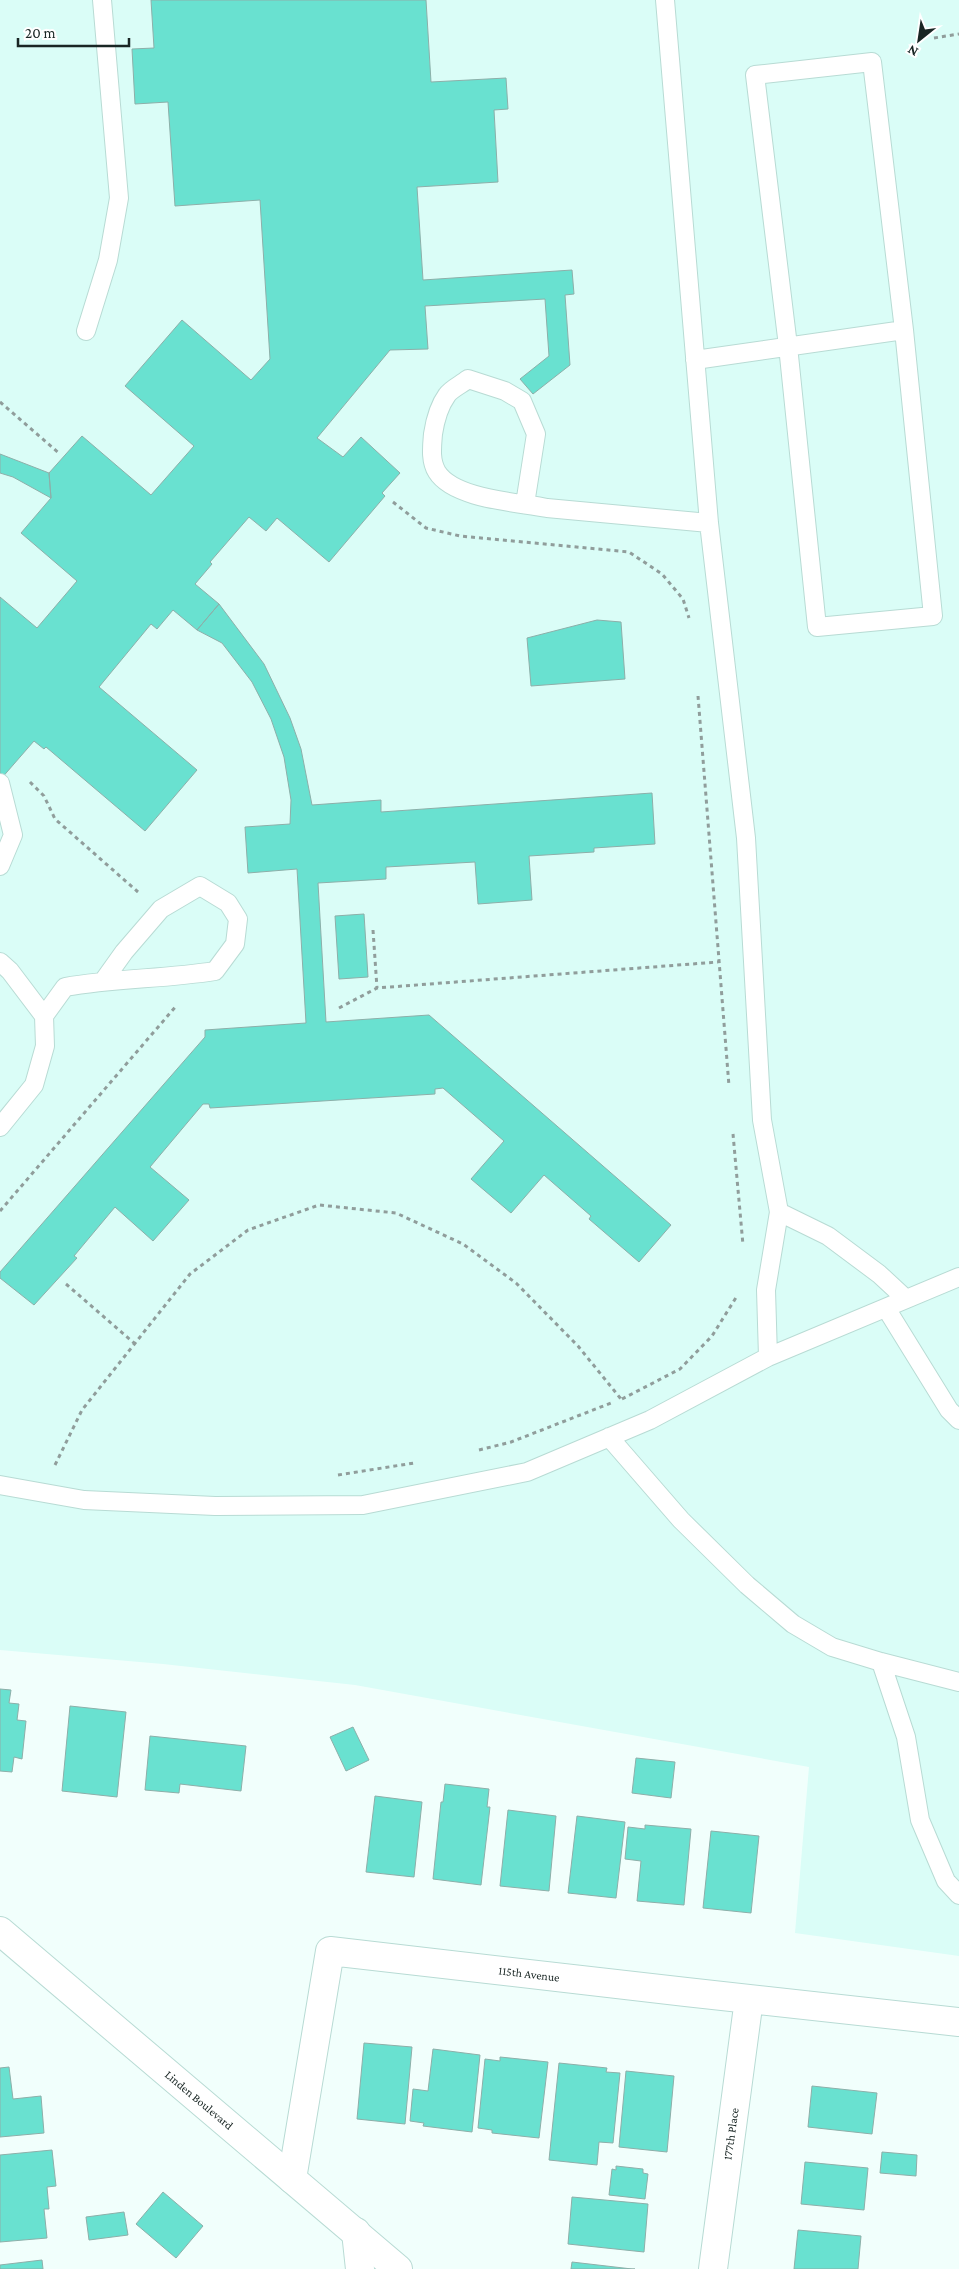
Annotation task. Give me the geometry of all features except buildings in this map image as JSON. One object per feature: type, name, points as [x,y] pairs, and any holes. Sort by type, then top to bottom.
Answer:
[{"type":"street","name":"Linden Boulevard","points":[[0,1931],[398,2269]]},
{"type":"street","name":"115th Avenue","points":[[292,2179],[330,1950],[959,2022]]},
{"type":"street","name":"177th Place","points":[[712,2269],[749,1999]]},
{"type":"street","points":[[356,2232],[360,2269]]},
{"type":"lane","points":[[86,331],[108,260],[120,198],[102,0]]},
{"type":"lane","points":[[665,0],[709,522],[746,838],[762,1120],[779,1212],[766,1290],[768,1357]]},
{"type":"lane","points":[[872,62],[904,330],[932,616],[817,627],[788,346],[755,75],[872,62]]},
{"type":"lane","points":[[695,360],[904,330]]},
{"type":"lane","points":[[525,504],[536,434],[522,401],[505,391],[468,380],[447,394],[435,421],[431,449],[436,471],[451,487],[486,497],[525,504],[709,522]]},
{"type":"lane","points":[[0,783],[13,835],[0,866]]},
{"type":"lane","points":[[0,1127],[34,1084],[44,1046],[44,1016],[65,987],[104,980],[181,976],[215,971],[236,944],[238,919],[228,904],[200,886],[161,909],[124,952],[104,980]]},
{"type":"lane","points":[[0,962],[10,971],[44,1016]]},
{"type":"lane","points":[[779,1212],[836,1241],[879,1274],[906,1299]]},
{"type":"lane","points":[[0,1485],[84,1500],[215,1506],[363,1505],[527,1472],[650,1420],[768,1357],[959,1276]]},
{"type":"lane","points":[[886,1308],[949,1410],[959,1420]]},
{"type":"lane","points":[[609,1438],[681,1520],[746,1585],[793,1624],[832,1647],[959,1682]]},
{"type":"lane","points":[[881,1662],[906,1737],[920,1820],[946,1881],[959,1895]]},
{"type":"path","points":[[934,38],[959,34]]},
{"type":"path","points":[[0,402],[60,454]]},
{"type":"path","points":[[393,502],[426,528],[460,536],[629,552],[662,574],[683,599],[690,621]]},
{"type":"path","points":[[698,687],[718,962],[730,1091]]},
{"type":"path","points":[[373,930],[378,988]]},
{"type":"path","points":[[339,1008],[378,988],[718,962]]},
{"type":"path","points":[[733,1130],[743,1249]]},
{"type":"path","points":[[64,1468],[54,1467],[82,1410],[190,1274],[248,1230],[319,1205],[396,1213],[463,1244],[516,1283],[578,1346],[622,1399]]},
{"type":"path","points":[[66,1284],[134,1344]]},
{"type":"path","points":[[474,1451],[511,1442],[622,1399],[680,1369],[712,1336],[737,1296],[739,1287]]},
{"type":"path","points":[[330,1476],[417,1463]]},
{"type":"shaded area","points":[[0,0],[959,0],[959,1956],[795,1933],[809,1767],[355,1685],[163,1664],[0,1650]]}]
